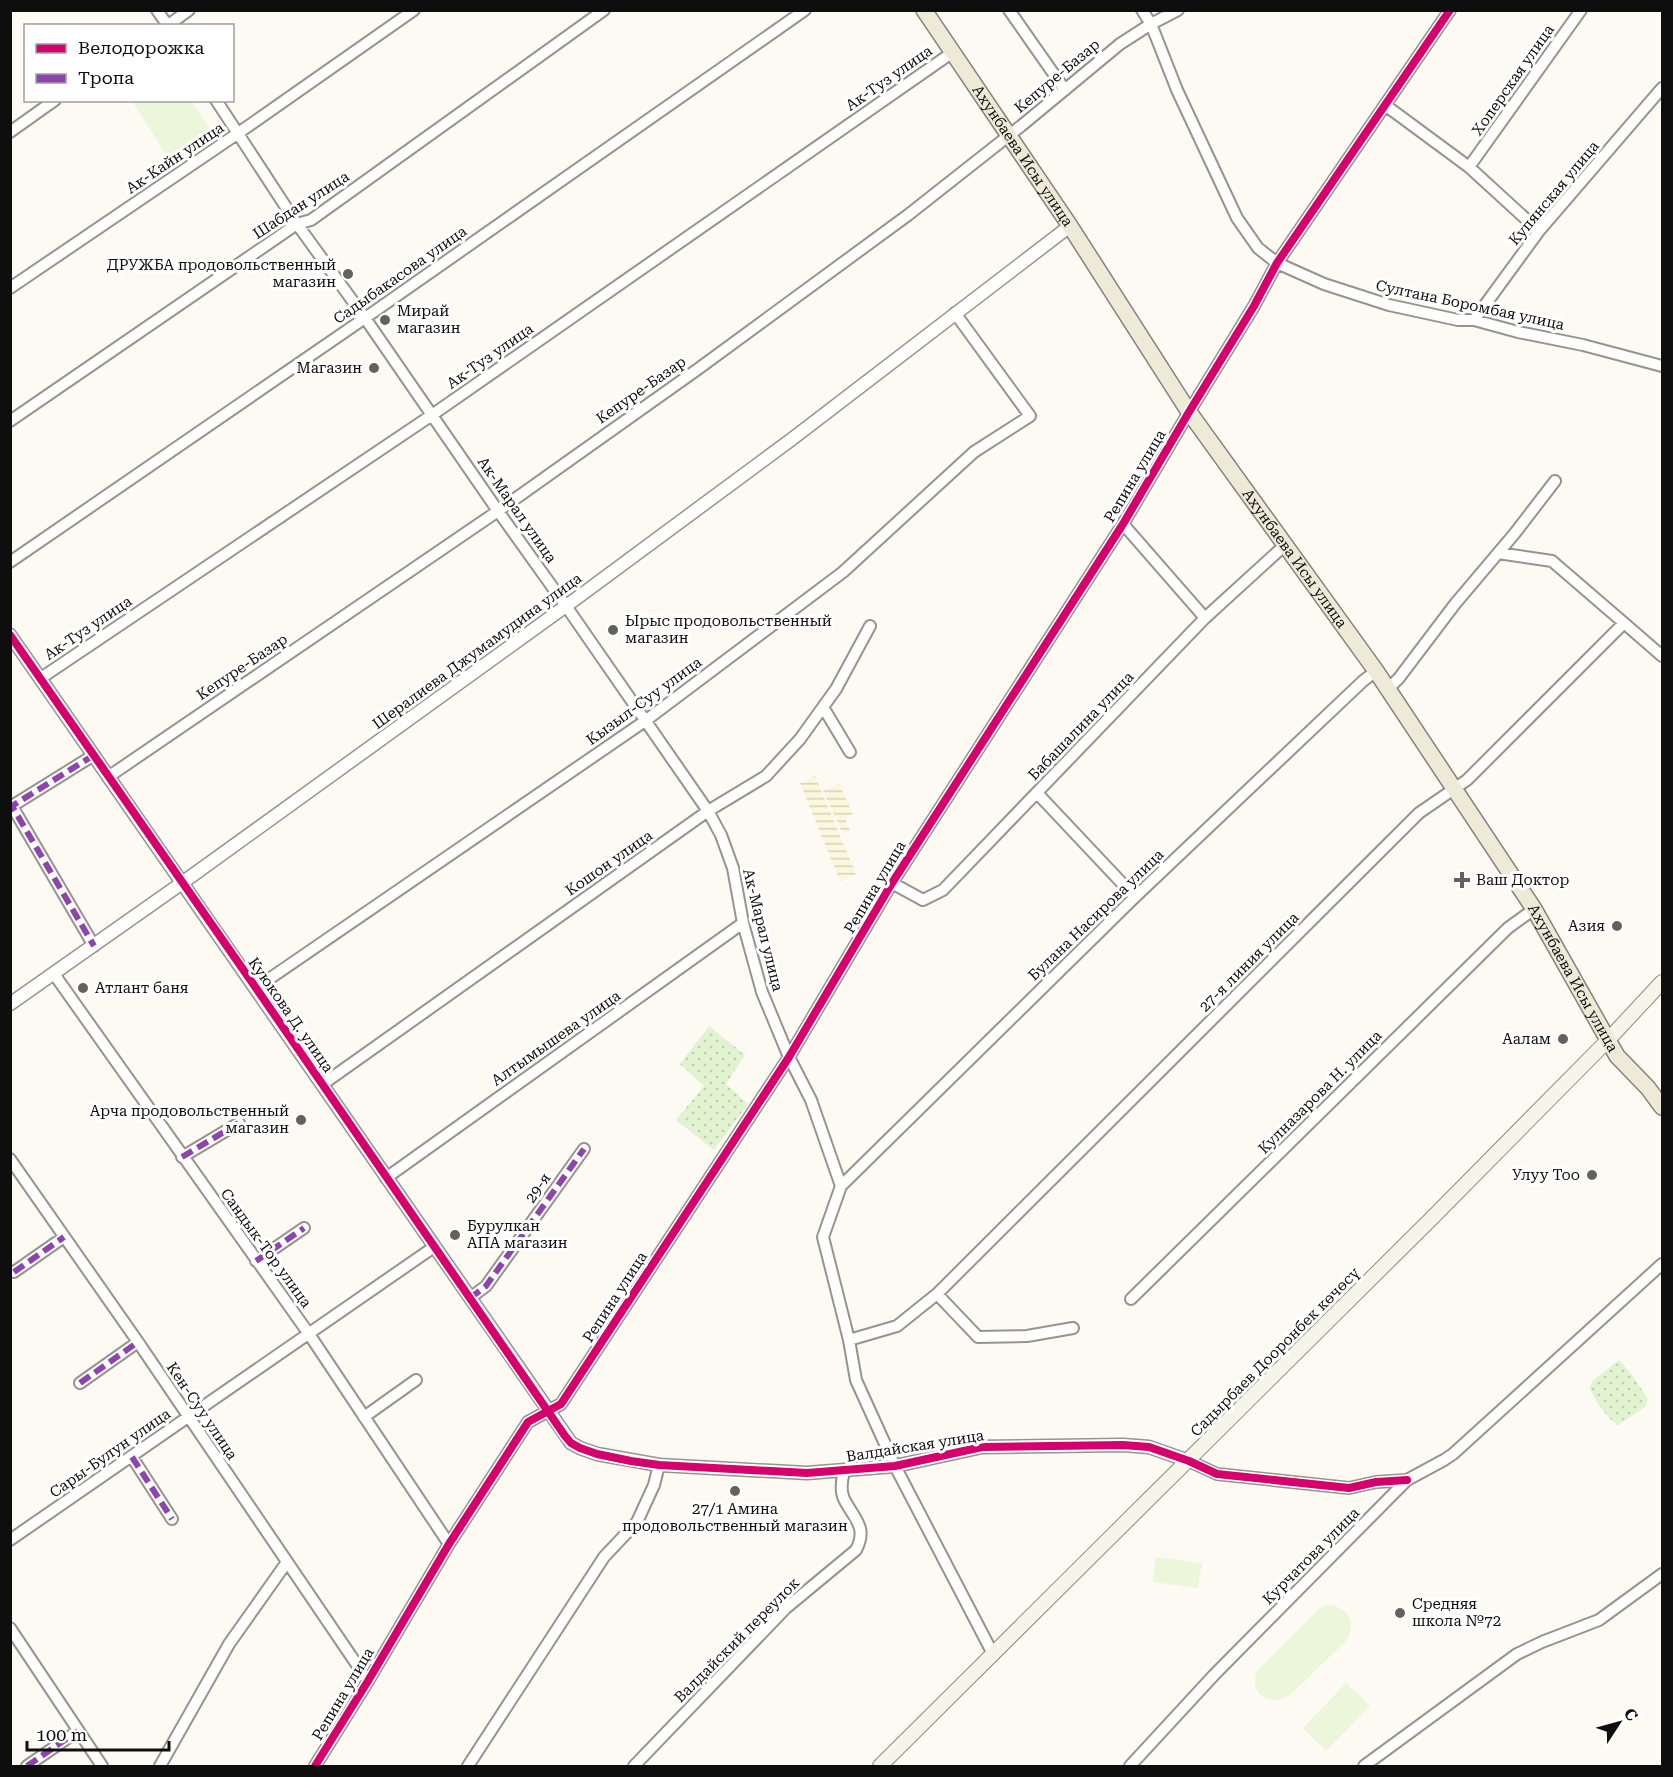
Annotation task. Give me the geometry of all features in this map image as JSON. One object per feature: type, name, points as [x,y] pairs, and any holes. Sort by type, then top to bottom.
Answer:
[{"type":"main road","name":"Ахунбаева Исы улица","points":[[924,10],[1070,226],[1189,412],[1377,671],[1534,909],[1617,1056],[1648,1088],[1662,1107]]},
{"type":"main road","name":"Садырбаев Дооронбек көчөсү","points":[[880,1767],[1189,1461],[1608,1040],[1662,981]]},
{"type":"street","points":[[157,10],[166,24]]},
{"type":"street","points":[[168,24],[189,10]]},
{"type":"street","name":"Ак-Кайн улица","points":[[10,288],[237,134],[414,10]]},
{"type":"street","name":"Шабдан улица","points":[[10,421],[297,224],[311,220],[604,10]]},
{"type":"street","name":"Садыбакасова улица","points":[[10,562],[365,318],[804,10]]},
{"type":"street","points":[[1009,10],[1065,90]]},
{"type":"street","name":"Султана Боромбая улица","points":[[1142,10],[1151,24],[1178,90],[1237,218],[1258,248],[1276,263],[1324,284],[1389,305],[1458,320],[1474,320],[1662,366]]},
{"type":"street","name":"Кепуре-Базар","points":[[108,777],[498,511],[755,327],[908,214],[1120,44],[1178,10]]},
{"type":"street","name":"Репина улица","points":[[315,1767],[449,1544],[528,1422],[561,1404],[789,1057],[892,883],[1123,524],[1254,306],[1276,263],[1450,10]]},
{"type":"street","name":"Хоперская улица","points":[[1469,167],[1581,10]]},
{"type":"street","name":"Ак-Туз улица","points":[[41,678],[432,415],[953,52]]},
{"type":"street","name":"Купянская улица","points":[[1474,320],[1539,231],[1662,90]]},
{"type":"street","points":[[10,132],[52,102]]},
{"type":"street","name":"Ак-Марал улица","points":[[217,102],[297,224],[708,811],[721,836],[732,868],[762,992],[789,1057]]},
{"type":"street","points":[[1385,105],[1469,167],[1539,231]]},
{"type":"street","name":"Шералиева Джумамудина улица","points":[[10,1004],[566,606],[792,439],[1070,226]]},
{"type":"street","name":"Кызыл-Суу улица","points":[[256,988],[645,721],[843,572],[974,452],[1030,416],[955,313]]},
{"type":"street","points":[[1388,689],[1555,481]]},
{"type":"street","points":[[1123,524],[1205,618]]},
{"type":"street","name":"Бабашалина улица","points":[[892,883],[923,900],[944,890],[1205,618],[1285,545]]},
{"type":"street","points":[[1498,553],[1552,561],[1662,656]]},
{"type":"street","name":"27-я линия улица","points":[[849,1340],[897,1326],[937,1294],[1419,813],[1467,780],[1624,623]]},
{"type":"street","name":"Кошон улица","points":[[323,1084],[708,811],[766,776],[800,739],[836,689],[870,626]]},
{"type":"street","name":"Куюкова Д. улица","points":[[10,635],[549,1411]]},
{"type":"street","name":"Булана Насирова улица","points":[[841,1186],[1135,897],[1363,681],[1377,671]]},
{"type":"street","points":[[823,707],[850,752]]},
{"type":"street","points":[[94,755],[12,806],[94,946]]},
{"type":"street","points":[[1037,793],[1135,897]]},
{"type":"street","name":"Кулназарова Н. улица","points":[[1131,1299],[1508,928],[1534,909]]},
{"type":"street","name":"Алтымышева улица","points":[[386,1178],[744,923]]},
{"type":"street","name":"Сандык-Тор улица","points":[[54,974],[309,1334],[449,1544]]},
{"type":"street","points":[[789,1057],[811,1100],[841,1186]]},
{"type":"street","points":[[182,1157],[239,1122]]},
{"type":"street","name":"29-я","points":[[470,1298],[486,1286],[584,1149]]},
{"type":"street","name":"Кен-Суу улица","points":[[10,1159],[138,1342],[368,1682]]},
{"type":"street","name":"Валдайская улица","points":[[841,1186],[823,1237],[849,1340],[856,1380],[895,1466],[993,1654]]},
{"type":"street","points":[[256,1261],[304,1228]]},
{"type":"street","points":[[14,1272],[64,1237]]},
{"type":"street","name":"Сары-Булун улица","points":[[10,1540],[434,1247]]},
{"type":"street","name":"Курчатова улица","points":[[1130,1767],[1214,1675],[1407,1480],[1453,1454],[1662,1264]]},
{"type":"street","points":[[937,1294],[978,1337],[1027,1336],[1072,1328]]},
{"type":"street","points":[[80,1383],[138,1342]]},
{"type":"street","points":[[364,1417],[416,1380]]},
{"type":"street","name":"Валдайская улица","points":[[549,1411],[565,1436],[579,1448],[608,1457],[659,1465],[807,1473],[895,1466],[982,1447],[1123,1444],[1149,1448],[1189,1461],[1217,1474],[1349,1488],[1376,1482],[1407,1480]]},
{"type":"street","points":[[132,1457],[172,1519]]},
{"type":"street","points":[[468,1767],[604,1557],[637,1522],[654,1485],[659,1465]]},
{"type":"street","name":"Валдайский переулок","points":[[633,1767],[786,1608],[856,1551],[862,1539],[852,1510],[843,1497],[844,1471]]},
{"type":"street","points":[[160,1767],[229,1644],[287,1562]]},
{"type":"street","points":[[1364,1767],[1518,1654],[1599,1620],[1662,1574]]},
{"type":"street","points":[[10,1628],[102,1767]]},
{"type":"street","points":[[27,1767],[78,1731]]},
{"type":"green space","points":[[133,102],[193,102],[209,128],[167,156]]},
{"type":"green space","points":[[815,776],[856,874],[840,881],[800,783]]},
{"type":"green space","points":[[839,784],[853,814],[845,818],[850,831],[843,834],[823,791]]},
{"type":"green space","points":[[709,1026],[745,1055],[726,1084],[748,1104],[714,1150],[676,1120],[704,1086],[680,1064]]},
{"type":"green space","points":[[1619,1360],[1648,1399],[1645,1407],[1618,1425],[1602,1409],[1590,1389],[1592,1381]]},
{"type":"green space","points":[[1156,1557],[1202,1563],[1198,1588],[1153,1582]]},
{"type":"green space","points":[[1328,1605],[1341,1609],[1349,1617],[1351,1628],[1346,1641],[1291,1694],[1276,1700],[1263,1697],[1256,1687],[1257,1671],[1319,1609]]},
{"type":"green space","points":[[1346,1683],[1370,1706],[1326,1751],[1303,1728]]},
{"type":"marked path","points":[[94,755],[12,806],[94,946]]},
{"type":"marked path","points":[[182,1157],[239,1123]]},
{"type":"marked path","points":[[470,1298],[486,1286],[584,1149]]},
{"type":"marked path","points":[[256,1261],[304,1228]]},
{"type":"marked path","points":[[14,1272],[64,1237]]},
{"type":"marked path","points":[[80,1383],[138,1342]]},
{"type":"marked path","points":[[132,1457],[172,1519]]},
{"type":"marked path","points":[[27,1766],[78,1731]]},
{"type":"cycle path","points":[[315,1766],[449,1544],[528,1422],[561,1404],[789,1057],[892,883],[1123,524],[1254,306],[1277,263],[1450,10]]},
{"type":"cycle path","points":[[10,635],[571,1443],[597,1454],[659,1465],[807,1473],[895,1466],[982,1447],[1123,1445],[1149,1447],[1217,1474],[1349,1488],[1376,1482],[1407,1480]]},
{"type":"place","name":"ДРУЖБА продовольственный магазин","points":[[348,274]]},
{"type":"place","name":"Мирай магазин","points":[[385,320]]},
{"type":"place","name":"Магазин","points":[[374,368]]},
{"type":"place","name":"Ырыс продовольственный магазин","points":[[613,630]]},
{"type":"place","name":"Ваш Доктор","points":[[1462,880]]},
{"type":"place","name":"Азия","points":[[1617,926]]},
{"type":"place","name":"Атлант баня","points":[[83,988]]},
{"type":"place","name":"Аалам","points":[[1563,1039]]},
{"type":"place","name":"Арча продовольственный магазин","points":[[301,1120]]},
{"type":"place","name":"Улуу Тоо","points":[[1592,1175]]},
{"type":"place","name":"Бурулкан АПА магазин","points":[[455,1235]]},
{"type":"place","name":"27/1 Амина продовольственный магазин","points":[[735,1491]]},
{"type":"place","name":"Средняя школа №72","points":[[1400,1613]]}]
